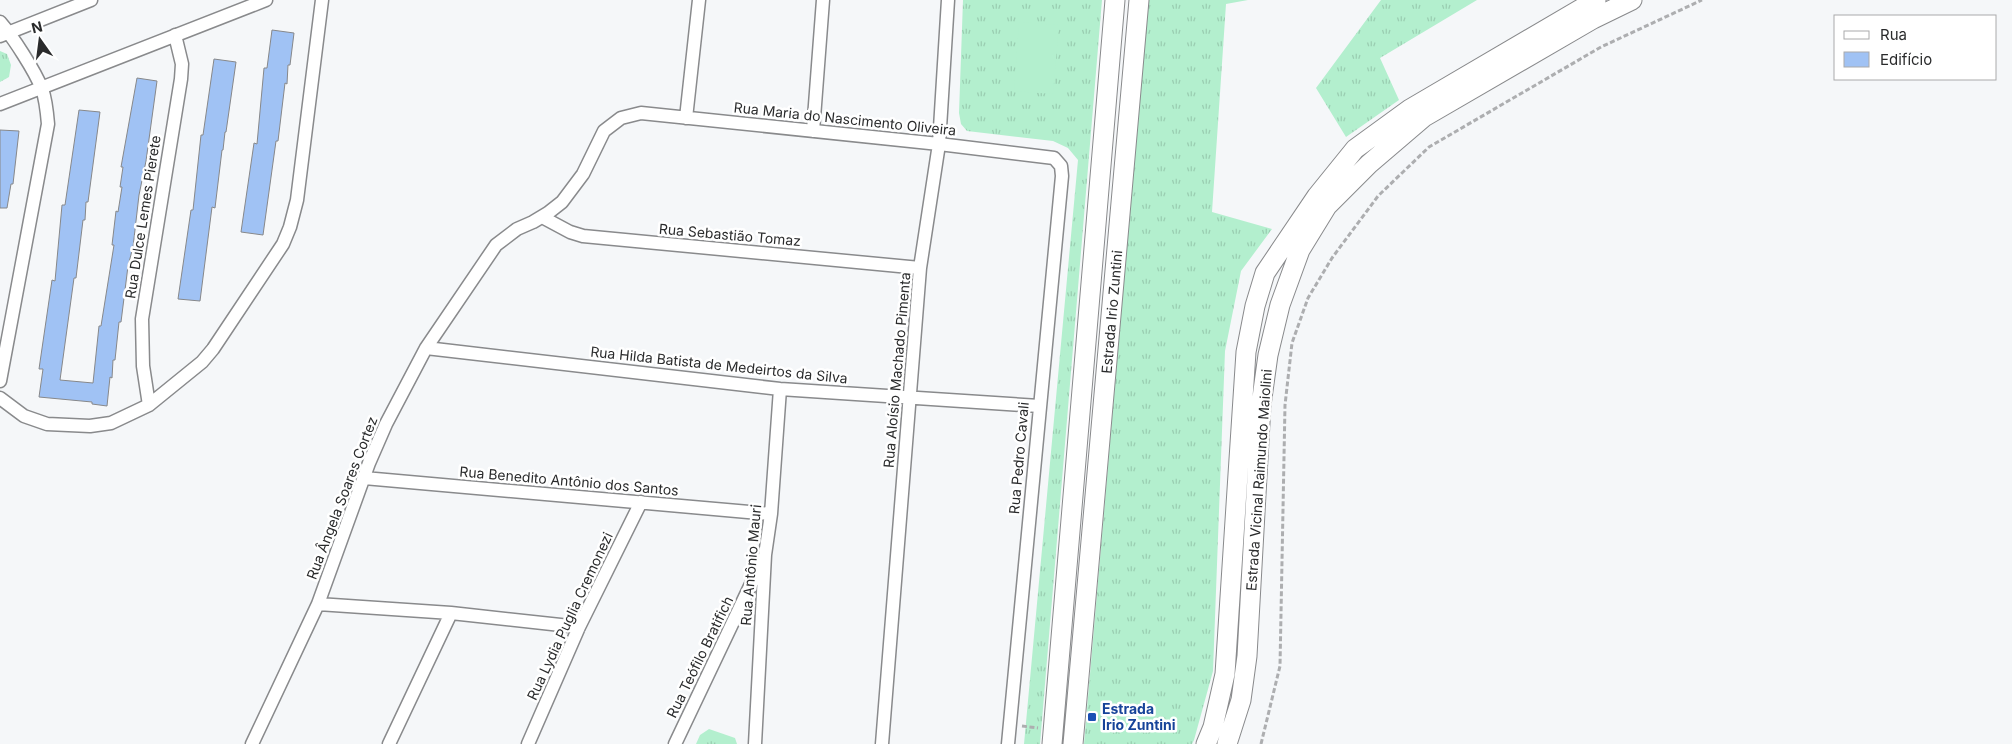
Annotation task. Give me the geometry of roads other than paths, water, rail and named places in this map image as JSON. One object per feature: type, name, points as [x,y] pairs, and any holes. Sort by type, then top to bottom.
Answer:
[{"type":"main road","name":"Estrada Irio Zuntini","points":[[1052,744],[1115,0]]},
{"type":"main road","name":"Estrada Irio Zuntini","points":[[1073,744],[1138,0]]},
{"type":"main road","name":"Estrada Vicinal Raimundo Maiolini","points":[[1206,744],[1213,726],[1225,674],[1246,352],[1255,306],[1265,273],[1317,196],[1355,149],[1410,109],[1596,0]]},
{"type":"main road","name":"Estrada Vicinal Raimundo Maiolini","points":[[1227,744],[1241,700],[1248,656],[1261,406],[1268,355],[1280,305],[1300,250],[1327,206],[1369,164],[1424,118],[1593,19],[1632,0]]},
{"type":"street","points":[[0,381],[48,124],[42,87],[3,30],[91,0]]},
{"type":"street","points":[[0,104],[266,0]]},
{"type":"street","points":[[0,398],[24,416],[47,424],[90,426],[111,423],[150,405],[202,362],[213,349],[283,244],[290,227],[297,200],[322,0]]},
{"type":"street","points":[[686,118],[699,0]]},
{"type":"street","points":[[813,132],[823,0]]},
{"type":"street","name":"Rua Aloísio Machado Pimenta","points":[[882,744],[920,268],[940,144],[948,0]]},
{"type":"street","name":"Rua Dulce Lemes Pierete","points":[[150,405],[142,366],[142,320],[181,79],[182,64],[175,35]]},
{"type":"street","name":"Rua Maria do Nascimento Oliveira","points":[[614,121],[627,115],[641,113],[940,144],[1054,158],[1060,166],[1062,176]]},
{"type":"street","name":"Rua Ângela Soares Cortez","points":[[252,744],[318,604],[386,424],[426,348],[496,245],[517,228],[542,217],[562,202],[573,189],[583,174],[600,136],[614,121]]},
{"type":"street","name":"Rua Pedro Cavali","points":[[1008,744],[1062,176]]},
{"type":"street","name":"Rua Sebastião Tomaz","points":[[542,217],[570,232],[583,236],[920,268]]},
{"type":"street","name":"Rua Hilda Batista de Medeirtos da Silva","points":[[426,348],[780,390],[1039,406]]},
{"type":"street","name":"Rua Antônio Mauri","points":[[755,744],[765,555],[771,514],[780,390]]},
{"type":"street","name":"Rua Benedito Antônio dos Santos","points":[[364,478],[771,514]]},
{"type":"street","name":"Rua Lydia Puglia Cremonezi","points":[[528,744],[579,627],[641,502]]},
{"type":"street","name":"Rua Teófilo Bratifich","points":[[675,744],[765,555]]},
{"type":"street","points":[[318,604],[451,613],[579,627]]},
{"type":"street","points":[[389,744],[451,613]]},
{"type":"place","name":"Estrada Irio Zuntini","points":[[1092,717]]}]
